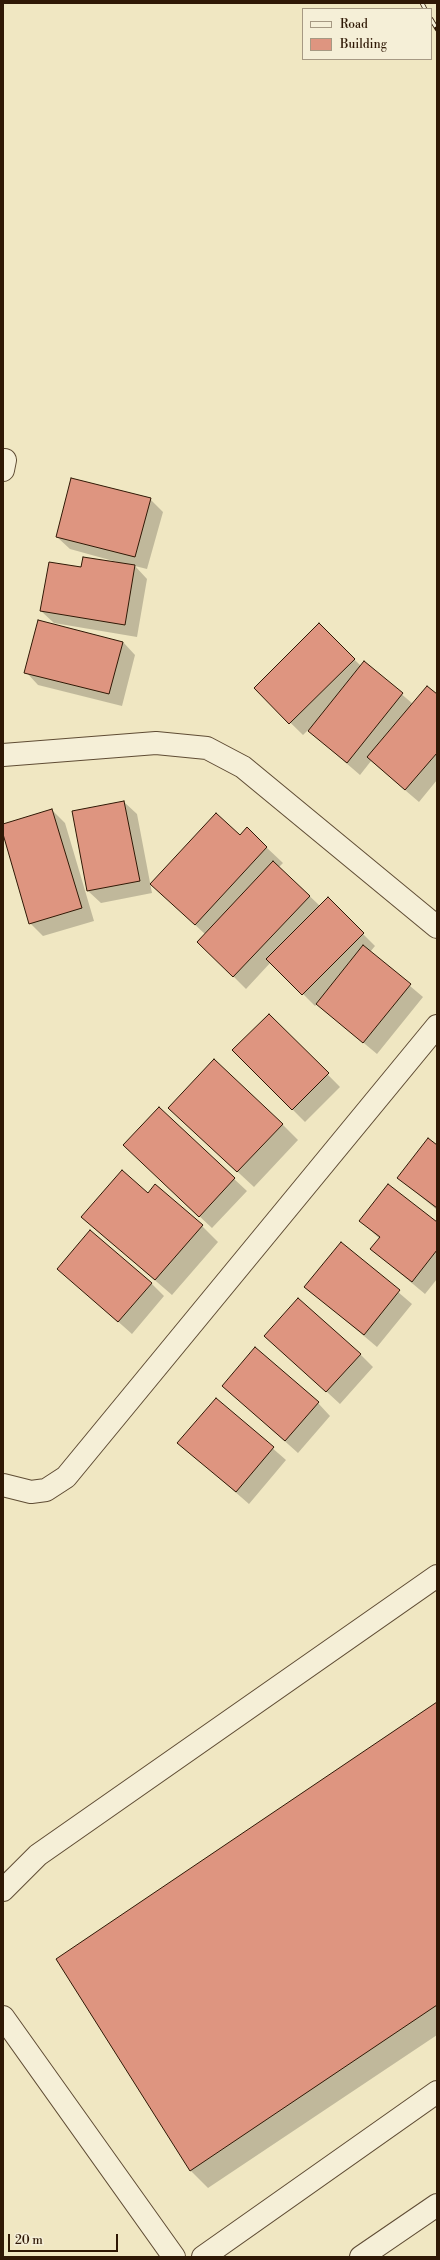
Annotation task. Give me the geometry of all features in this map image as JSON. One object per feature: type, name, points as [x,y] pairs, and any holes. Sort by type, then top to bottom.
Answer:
[{"type":"lane","points":[[3,755],[156,743],[207,748],[243,767],[437,927]]},
{"type":"lane","points":[[3,1485],[31,1492],[46,1490],[66,1477],[437,1026]]},
{"type":"lane","points":[[3,1890],[38,1855],[437,1576]]},
{"type":"lane","points":[[3,2018],[174,2257]]},
{"type":"lane","points":[[203,2257],[437,2092]]},
{"type":"lane","points":[[361,2257],[437,2205]]},
{"type":"building","points":[[71,478],[151,498],[135,557],[56,537]]},
{"type":"building","points":[[83,557],[135,565],[125,625],[40,611],[49,562],[81,567]]},
{"type":"building","points":[[38,620],[123,642],[109,694],[24,673]]},
{"type":"building","points":[[319,623],[355,659],[289,724],[254,688]]},
{"type":"building","points":[[364,661],[403,693],[347,763],[308,731]]},
{"type":"building","points":[[427,686],[437,694],[437,753],[405,790],[367,757]]},
{"type":"building","points":[[124,801],[140,881],[87,891],[72,811]]},
{"type":"building","points":[[52,809],[82,908],[29,924],[3,834],[3,824]]},
{"type":"building","points":[[216,813],[240,835],[247,827],[267,847],[195,925],[150,884]]},
{"type":"building","points":[[273,861],[310,896],[233,977],[197,942]]},
{"type":"building","points":[[328,897],[364,933],[302,995],[266,959]]},
{"type":"building","points":[[363,945],[411,984],[363,1043],[316,1004]]},
{"type":"building","points":[[269,1014],[329,1073],[292,1110],[232,1050]]},
{"type":"building","points":[[214,1059],[283,1124],[237,1172],[168,1108]]},
{"type":"building","points":[[159,1107],[235,1178],[199,1217],[123,1145]]},
{"type":"building","points":[[428,1138],[437,1145],[437,1208],[397,1178]]},
{"type":"building","points":[[122,1170],[148,1193],[155,1184],[203,1225],[155,1280],[81,1217]]},
{"type":"building","points":[[388,1184],[437,1222],[437,1250],[412,1282],[370,1249],[380,1237],[359,1221]]},
{"type":"building","points":[[90,1230],[152,1283],[118,1322],[57,1269]]},
{"type":"building","points":[[341,1242],[400,1290],[364,1335],[304,1287]]},
{"type":"building","points":[[298,1298],[361,1354],[326,1392],[264,1336]]},
{"type":"building","points":[[255,1347],[319,1402],[285,1441],[222,1386]]},
{"type":"building","points":[[216,1398],[274,1447],[236,1492],[177,1443]]},
{"type":"building","points":[[437,1702],[437,2005],[190,2171],[56,1959]]},
{"type":"railway","points":[[422,3],[424,8]]},
{"type":"railway","points":[[432,21],[437,29]]}]
